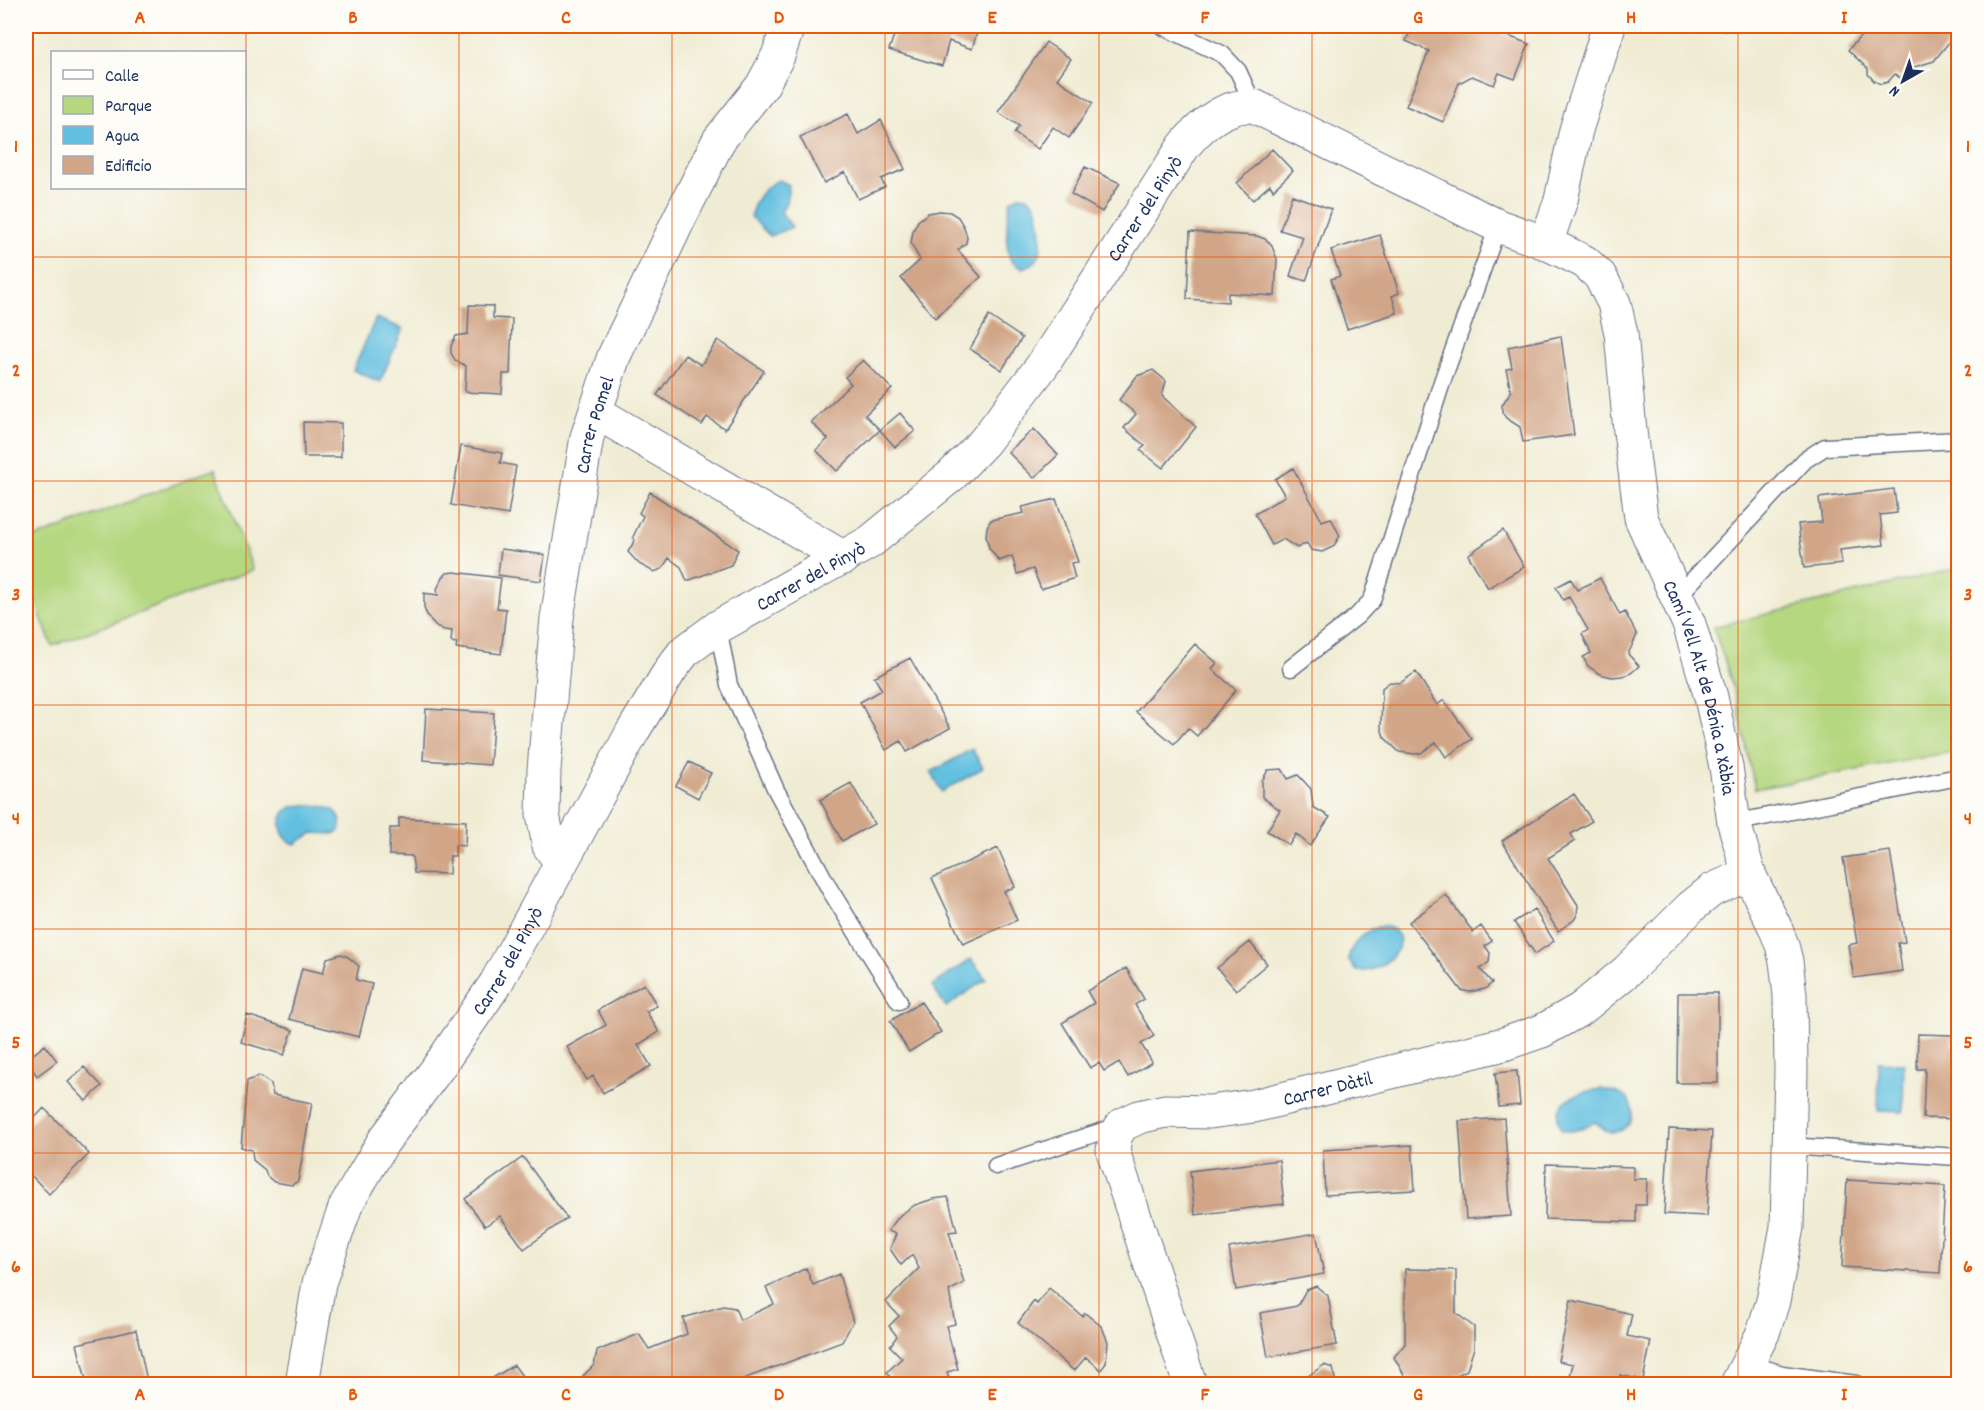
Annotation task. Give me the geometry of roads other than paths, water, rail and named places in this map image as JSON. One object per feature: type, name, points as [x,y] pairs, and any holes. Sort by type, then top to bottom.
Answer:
[{"type":"street","name":"Carrer Pomel","points":[[561,863],[549,846],[543,814],[543,770],[557,618],[587,437],[614,356],[681,215],[719,140],[762,86],[778,56],[788,26]]},
{"type":"street","points":[[1254,106],[1498,226],[1546,243],[1561,200],[1576,130],[1610,26]]},
{"type":"street","name":"Carrer del Pinyò","points":[[302,1384],[319,1283],[346,1205],[383,1142],[437,1070],[496,983],[633,731],[671,669],[684,652],[718,627],[870,542],[952,475],[984,442],[1042,366],[1198,129],[1214,117],[1234,108],[1254,106]]},
{"type":"street","name":"Camí Vell Alt de Dénia a Xàbia","points":[[1546,243],[1585,262],[1600,276],[1614,303],[1621,333],[1629,431],[1641,518],[1689,624],[1711,697],[1726,767],[1734,823],[1749,874],[1782,945],[1786,961],[1791,1039],[1787,1227],[1773,1301],[1763,1333],[1742,1374]]},
{"type":"street","points":[[596,412],[844,558]]},
{"type":"street","name":"Carrer Dàtil","points":[[1122,1125],[1139,1117],[1165,1112],[1210,1112],[1254,1106],[1482,1050],[1542,1031],[1581,1009],[1627,971],[1691,907],[1712,890],[1749,874]]},
{"type":"street","points":[[1122,1125],[1115,1137],[1113,1150],[1190,1384]]},
{"type":"lane","points":[[1162,26],[1222,54],[1238,71],[1254,106]]},
{"type":"lane","points":[[1291,668],[1357,616],[1372,600],[1443,379],[1498,226]]},
{"type":"lane","points":[[1677,597],[1805,460],[1825,447],[1959,440]]},
{"type":"lane","points":[[718,627],[729,685],[776,790],[830,890],[899,1001]]},
{"type":"lane","points":[[1734,823],[1959,777]]},
{"type":"lane","points":[[996,1166],[1122,1125]]},
{"type":"lane","points":[[1789,1146],[1959,1157]]},
{"type":"lane","points":[[1742,1374],[1782,1374],[1856,1384]]},
{"type":"water","points":[[779,180],[789,185],[786,203],[781,212],[792,227],[770,236],[751,217],[760,195]]},
{"type":"water","points":[[1019,196],[1032,200],[1035,204],[1041,239],[1037,260],[1022,268],[1013,263],[1010,258],[1007,242],[1007,223],[1011,200]]},
{"type":"water","points":[[376,318],[403,329],[380,382],[353,370]]},
{"type":"water","points":[[972,749],[983,768],[942,792],[931,772]]},
{"type":"water","points":[[306,805],[332,809],[339,816],[340,830],[334,834],[313,833],[295,844],[290,842],[285,838],[281,827],[283,816],[292,807]]},
{"type":"water","points":[[1383,926],[1394,930],[1399,937],[1399,945],[1395,953],[1378,967],[1367,971],[1356,971],[1348,959],[1356,942],[1370,930]]},
{"type":"water","points":[[971,959],[986,979],[946,1007],[932,986]]},
{"type":"water","points":[[1879,1062],[1904,1063],[1903,1112],[1878,1111]]},
{"type":"water","points":[[1601,1089],[1619,1093],[1627,1099],[1632,1114],[1626,1127],[1612,1132],[1596,1122],[1571,1131],[1561,1129],[1558,1119],[1562,1104],[1575,1095]]}]
